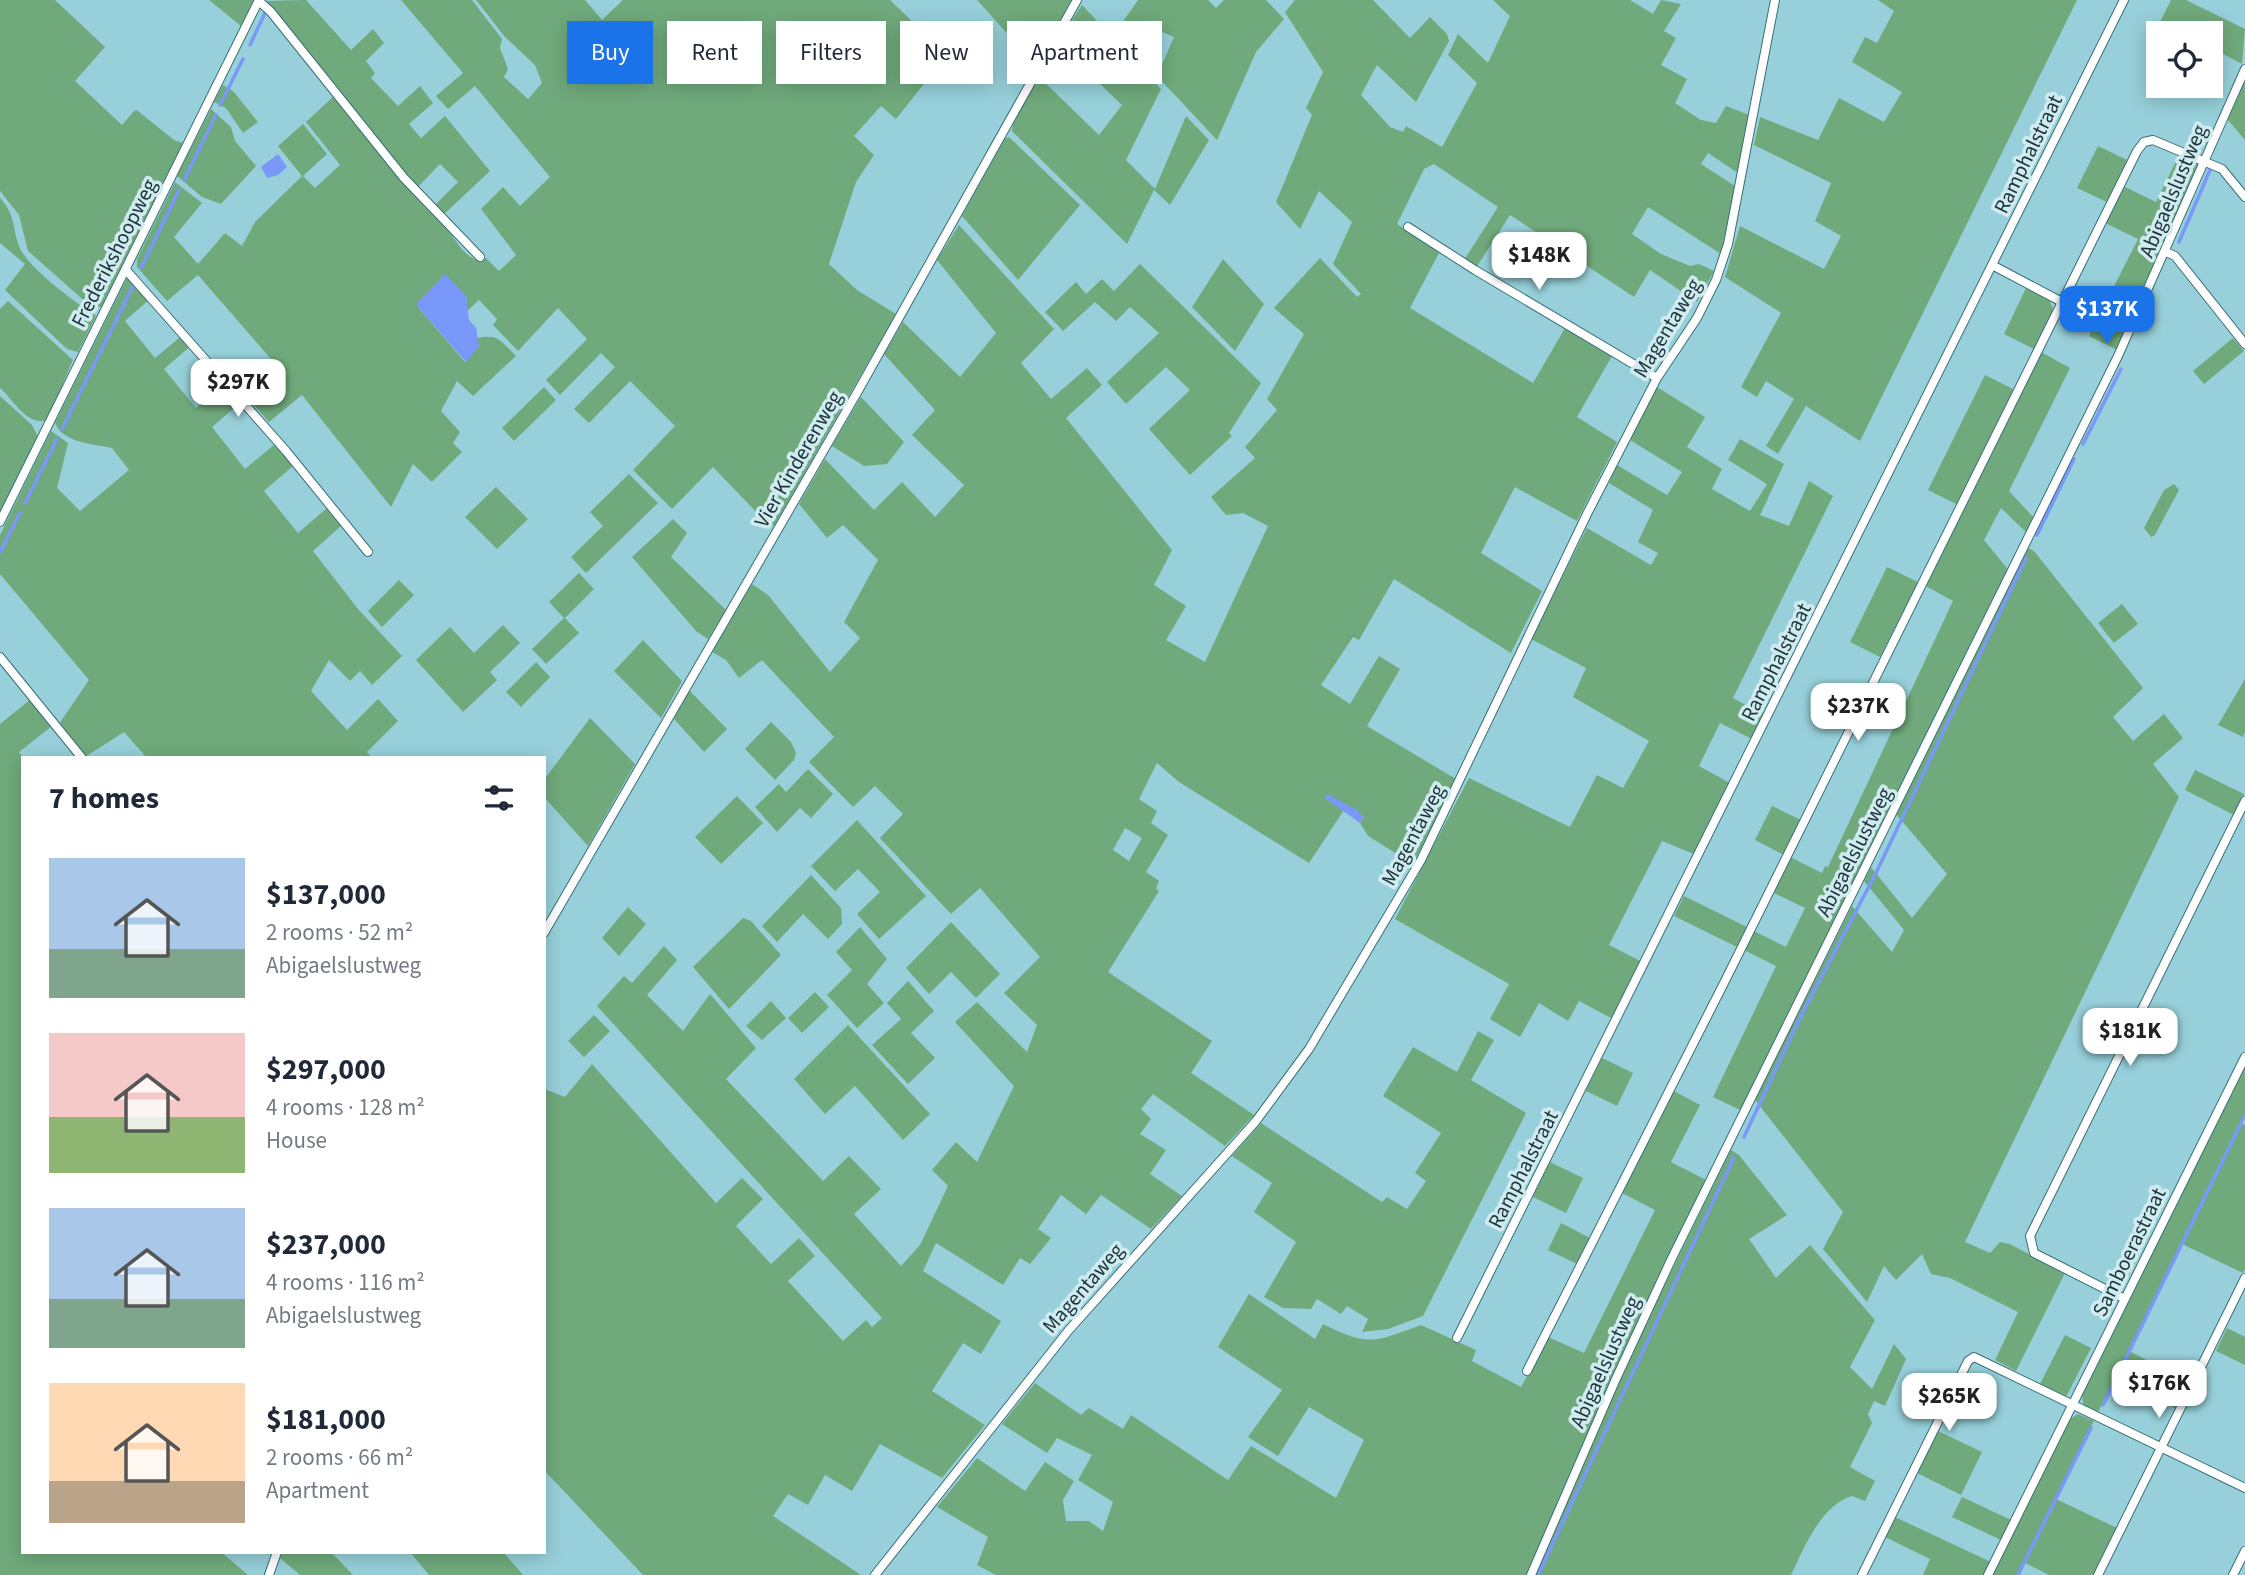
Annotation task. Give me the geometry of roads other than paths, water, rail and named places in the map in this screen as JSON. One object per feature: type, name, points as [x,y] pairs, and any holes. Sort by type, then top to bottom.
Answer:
[{"type":"street","name":"Vier Kinderenweg","points":[[546,930],[858,391],[1077,0]]},
{"type":"street","name":"Magentaweg","points":[[875,1575],[1068,1331],[1256,1121],[1309,1049],[1421,859],[1465,772],[1530,628],[1657,378],[1697,318],[1727,251],[1776,0]]},
{"type":"street","name":"Ramphalstraat","points":[[1457,1338],[2124,0]]},
{"type":"street","points":[[259,1],[271,12],[427,204],[480,257]]},
{"type":"street","name":"Frederikshoopweg","points":[[0,523],[259,1]]},
{"type":"street","name":"Abigaelslustweg","points":[[1531,1575],[1671,1260],[2027,544],[2166,252],[2245,69]]},
{"type":"street","points":[[1527,1371],[2137,151],[2144,142],[2153,140],[2205,160],[2222,169],[2245,197]]},
{"type":"street","points":[[1408,227],[1657,378]]},
{"type":"street","points":[[2166,252],[2175,256],[2245,344]]},
{"type":"street","points":[[1992,265],[2063,302]]},
{"type":"street","points":[[126,270],[286,451],[368,552]]},
{"type":"street","points":[[0,657],[80,756]]},
{"type":"street","points":[[2125,1299],[2034,1253],[2030,1236],[2245,801]]},
{"type":"street","name":"Samboerastraat","points":[[1988,1575],[2245,1057]]},
{"type":"street","points":[[2098,1575],[2245,1278]]},
{"type":"street","points":[[1862,1575],[1968,1361],[1973,1357],[1980,1358],[2245,1488]]},
{"type":"street","points":[[2233,1575],[2245,1552]]},
{"type":"street","points":[[269,1575],[275,1554]]},
{"type":"water","points":[[278,154],[287,167],[278,175],[267,178],[261,167]]},
{"type":"water","points":[[445,274],[466,296],[469,320],[476,328],[479,346],[466,362],[418,307],[418,302]]},
{"type":"water","points":[[1327,794],[1357,810],[1364,818],[1360,823],[1325,798]]},
{"type":"waterway","points":[[250,45],[265,13]]},
{"type":"waterway","points":[[220,105],[243,59]]},
{"type":"waterway","points":[[184,180],[216,115]]},
{"type":"waterway","points":[[2179,242],[2210,170]]},
{"type":"waterway","points":[[141,268],[179,190]]},
{"type":"waterway","points":[[62,429],[134,284]]},
{"type":"waterway","points":[[2083,444],[2121,369]]},
{"type":"waterway","points":[[25,503],[57,439]]},
{"type":"waterway","points":[[2037,535],[2074,459]]},
{"type":"waterway","points":[[0,552],[20,513]]},
{"type":"waterway","points":[[1744,1137],[1799,1020],[1876,873],[2026,558]]},
{"type":"waterway","points":[[2103,1405],[2245,1115]]},
{"type":"waterway","points":[[1538,1575],[1734,1157]]},
{"type":"waterway","points":[[2018,1575],[2091,1428]]}]
